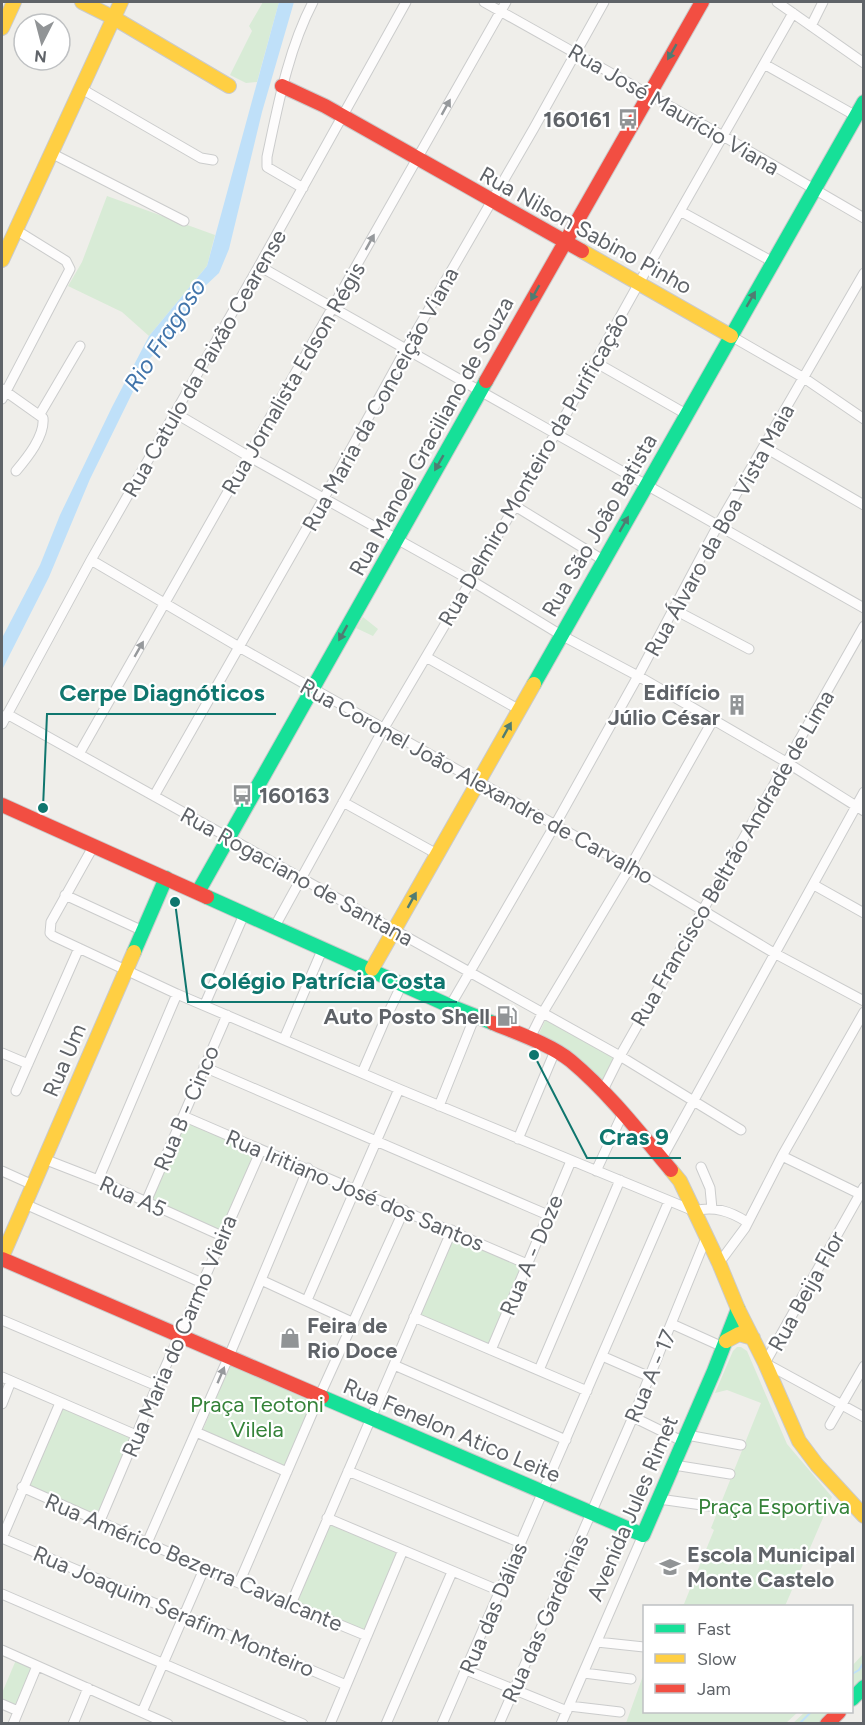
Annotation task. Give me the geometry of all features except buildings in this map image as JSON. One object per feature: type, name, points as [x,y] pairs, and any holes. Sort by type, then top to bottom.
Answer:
[{"type":"street","points":[[2,28],[14,2]]},
{"type":"street","points":[[82,2],[114,18],[230,86]]},
{"type":"street","points":[[2,261],[121,2]]},
{"type":"street","points":[[303,188],[267,167],[267,157],[282,86],[304,19],[313,2]]},
{"type":"street","name":"Rua Catulo da Paixão Cearense","points":[[2,724],[91,561],[406,2]]},
{"type":"street","name":"Rua José Maurício Viana","points":[[484,2],[864,218]]},
{"type":"street","name":"Rua Jornalista Edson Régis","points":[[79,754],[506,2]]},
{"type":"street","name":"Rua Maria da Conceição Viana","points":[[154,796],[604,2]]},
{"type":"street","name":"Rua Manoel Graciliano de Souza","points":[[198,892],[227,837],[702,2]]},
{"type":"street","points":[[777,2],[864,63]]},
{"type":"street","points":[[811,26],[823,2]]},
{"type":"street","name":"Rua Delmiro Monteiro da Purificação","points":[[275,926],[384,728],[515,506],[793,13]]},
{"type":"street","points":[[764,64],[856,116]]},
{"type":"street","name":"Rua Nilson Sabino Pinho","points":[[282,86],[325,106],[639,283],[804,378],[864,419]]},
{"type":"street","points":[[80,88],[201,158],[213,160]]},
{"type":"street","name":"Rua São João Batista","points":[[372,969],[864,102]]},
{"type":"street","points":[[51,153],[184,221]]},
{"type":"street","points":[[680,211],[773,262]]},
{"type":"street","points":[[16,230],[66,261],[70,268],[3,393],[40,414],[43,418],[42,427],[32,449],[16,471]]},
{"type":"street","points":[[259,266],[333,306],[717,527],[864,608]]},
{"type":"street","name":"Rua Álvaro da Boa Vista Maia","points":[[450,1006],[555,825],[717,527],[864,273]]},
{"type":"street","points":[[40,414],[80,346]]},
{"type":"street","points":[[595,362],[686,414]]},
{"type":"street","points":[[175,413],[472,581],[561,635],[638,676],[860,808]]},
{"type":"street","points":[[764,447],[864,505]]},
{"type":"street","points":[[515,506],[603,560]]},
{"type":"street","name":"Rua Coronel João Alexandre de Carvalho","points":[[91,561],[630,867],[774,953],[864,1001]]},
{"type":"street","points":[[673,609],[749,649]]},
{"type":"street","name":"Rua Francisco Beltrão Andrade de Lima","points":[[602,1092],[620,1056],[864,626]]},
{"type":"street","points":[[426,657],[518,709]]},
{"type":"street","name":"Rua Rogaciano de Santana","points":[[7,714],[620,1056],[741,1130]]},
{"type":"street","points":[[530,1038],[713,720]]},
{"type":"street","points":[[663,1158],[774,953],[860,808],[864,792]]},
{"type":"street","points":[[343,802],[437,855]]},
{"type":"street","points":[[2,805],[245,912],[450,1006],[530,1038],[570,1060],[623,1113],[680,1181],[799,1441],[817,1465],[862,1509]]},
{"type":"street","points":[[93,847],[51,922],[50,933],[53,936],[177,994],[571,1161],[694,1211],[719,1209],[747,1222]]},
{"type":"street","name":"Rua Um","points":[[2,1258],[7,1230],[25,1204],[166,878]]},
{"type":"street","points":[[814,885],[864,914]]},
{"type":"street","points":[[65,895],[143,931]]},
{"type":"street","points":[[205,1004],[245,912]]},
{"type":"street","points":[[16,1091],[80,948]]},
{"type":"street","points":[[284,1039],[323,948]]},
{"type":"street","points":[[362,1073],[402,984]]},
{"type":"street","points":[[98,1180],[177,994]]},
{"type":"street","points":[[719,1263],[737,1240],[864,1012]]},
{"type":"street","name":"Rua B - Cinco","points":[[146,1202],[227,1015]]},
{"type":"street","points":[[440,1106],[475,1016]]},
{"type":"street","points":[[518,1139],[555,1051]]},
{"type":"street","points":[[2,1053],[28,1064]]},
{"type":"street","points":[[204,1067],[548,1215]]},
{"type":"street","points":[[307,1300],[399,1089]]},
{"type":"street","points":[[596,1171],[623,1113]]},
{"type":"street","name":"Rua Iritiano José dos Santos","points":[[183,1116],[527,1264]]},
{"type":"street","name":"Rua Maria do Carmo Vieira","points":[[99,1522],[261,1149]]},
{"type":"street","points":[[782,1156],[862,1192]]},
{"type":"street","name":"Rua A5","points":[[44,1159],[98,1180],[222,1236]]},
{"type":"street","name":"Rua A - Doze","points":[[490,1350],[571,1161]]},
{"type":"street","points":[[701,1167],[710,1188],[712,1209]]},
{"type":"street","points":[[147,1542],[308,1168]]},
{"type":"street","points":[[2,1171],[33,1185]]},
{"type":"street","points":[[539,1370],[620,1180]]},
{"type":"street","name":"Rua Beija Flor","points":[[765,1363],[862,1192]]},
{"type":"street","name":"Rua das Dálias","points":[[442,1724],[669,1201]]},
{"type":"street","points":[[25,1204],[202,1282]]},
{"type":"street","points":[[239,1582],[404,1210]]},
{"type":"street","points":[[291,1604],[452,1230]]},
{"type":"street","name":"Rua A - 17","points":[[591,1513],[633,1418],[706,1239]]},
{"type":"street","name":"Rua Fenelon Atico Leite","points":[[2,1258],[642,1535]]},
{"type":"street","points":[[261,1280],[354,1323]]},
{"type":"street","name":"Avenida Jules Rimet","points":[[561,1724],[674,1465],[738,1309]]},
{"type":"street","points":[[414,1317],[587,1391]]},
{"type":"street","points":[[2,1320],[157,1386]]},
{"type":"street","points":[[672,1324],[724,1344],[739,1334],[753,1338]]},
{"type":"street","points":[[602,1356],[650,1377]]},
{"type":"street","points":[[765,1363],[864,1417]]},
{"type":"street","points":[[393,1365],[566,1440]]},
{"type":"street","points":[[830,1425],[864,1366]]},
{"type":"street","points":[[2,1377],[136,1435]]},
{"type":"street","points":[[2,1404],[11,1382]]},
{"type":"street","points":[[2,1538],[60,1402]]},
{"type":"street","points":[[633,1418],[685,1439],[741,1445]]},
{"type":"street","points":[[196,1432],[287,1472]]},
{"type":"street","points":[[674,1465],[730,1474]]},
{"type":"street","points":[[348,1471],[521,1543]]},
{"type":"street","name":"Rua Américo Bezerra Cavalcante","points":[[22,1487],[204,1569],[367,1636]]},
{"type":"street","points":[[659,1499],[716,1507]]},
{"type":"street","name":"Rua das Gardênias","points":[[499,1724],[591,1513]]},
{"type":"street","points":[[327,1518],[500,1592]]},
{"type":"street","name":"Rua Joaquim Serafim Monteiro","points":[[2,1538],[346,1685]]},
{"type":"street","points":[[330,1724],[403,1550]]},
{"type":"street","points":[[142,1712],[204,1569]]},
{"type":"street","points":[[386,1724],[452,1572]]},
{"type":"street","points":[[2,1594],[303,1724]]},
{"type":"street","points":[[597,1642],[643,1647]]},
{"type":"street","points":[[2,1650],[168,1724]]},
{"type":"street","points":[[13,1724],[37,1666]]},
{"type":"street","points":[[466,1670],[568,1709],[620,1712]]},
{"type":"street","points":[[584,1672],[631,1679]]},
{"type":"street","points":[[853,1698],[864,1687]]},
{"type":"street","points":[[73,1724],[88,1688]]},
{"type":"street","points":[[2,1704],[18,1711]]},
{"type":"street","points":[[827,1724],[838,1713]]},
{"type":"green space","points":[[263,2],[279,2],[257,82],[246,83],[230,75],[252,31],[249,26]]},
{"type":"green space","points":[[107,196],[215,235],[207,266],[149,336],[122,312],[68,286],[82,262]]},
{"type":"green space","points":[[363,617],[378,629],[373,636],[356,628]]},
{"type":"green space","points":[[549,1012],[619,1052],[602,1081],[563,1048],[538,1036]]},
{"type":"green space","points":[[184,1121],[257,1151],[221,1234],[149,1203]]},
{"type":"green space","points":[[454,1235],[524,1267],[489,1348],[419,1317]]},
{"type":"green space","name":"Praça Esportiva","points":[[741,1347],[747,1351],[787,1444],[832,1497],[785,1605],[676,1605],[684,1604],[714,1530],[711,1528],[761,1403],[727,1390],[715,1393],[733,1351]]},
{"type":"green space","name":"Praça Teotoni Vilela","points":[[230,1365],[311,1401],[287,1468],[202,1432]]},
{"type":"green space","points":[[60,1407],[131,1437],[98,1519],[26,1488]]},
{"type":"green space","points":[[329,1523],[399,1554],[364,1635],[295,1603]]},
{"type":"green space","points":[[863,1654],[863,1685],[853,1696],[853,1665]]},
{"type":"green space","points":[[16,1660],[34,1667],[17,1707],[2,1700],[2,1693]]},
{"type":"green space","points":[[643,1676],[643,1713],[797,1713],[786,1723],[626,1723]]},
{"type":"green space","points":[[804,1713],[836,1713],[825,1723],[792,1724]]},
{"type":"water","name":"Rio Fragoso","points":[[279,2],[294,2],[262,112],[229,249],[219,273],[204,287],[164,345],[149,359],[90,479],[49,577],[2,670],[2,638],[40,565],[60,515],[112,407],[149,336],[207,266]]},
{"type":"waterway","points":[[853,1673],[859,1670],[864,1662]]},
{"type":"waterway","points":[[799,1724],[810,1713]]},
{"type":"traffic: fast","points":[[534,684],[864,102]]},
{"type":"traffic: fast","points":[[198,892],[486,381]]},
{"type":"traffic: fast","points":[[134,952],[166,878]]},
{"type":"traffic: fast","points":[[207,897],[493,1023]]},
{"type":"traffic: fast","points":[[322,1397],[643,1535],[714,1371],[738,1309]]},
{"type":"traffic: fast","points":[[853,1698],[864,1687]]},
{"type":"traffic: slow","points":[[2,28],[14,2]]},
{"type":"traffic: slow","points":[[82,2],[114,18],[229,86]]},
{"type":"traffic: slow","points":[[2,260],[121,2]]},
{"type":"traffic: slow","points":[[582,251],[731,336]]},
{"type":"traffic: slow","points":[[372,969],[534,684]]},
{"type":"traffic: slow","points":[[2,1257],[134,952]]},
{"type":"traffic: slow","points":[[671,1170],[680,1181],[719,1263],[799,1441],[817,1465],[864,1516]]},
{"type":"traffic: slow","points":[[726,1341],[739,1334],[753,1338]]},
{"type":"traffic: jam","points":[[486,381],[702,2]]},
{"type":"traffic: jam","points":[[282,86],[325,106],[582,251]]},
{"type":"traffic: jam","points":[[2,805],[207,897]]},
{"type":"traffic: jam","points":[[493,1023],[544,1045],[571,1061],[611,1100],[671,1170]]},
{"type":"traffic: jam","points":[[2,1259],[322,1397]]},
{"type":"traffic: jam","points":[[827,1724],[838,1713]]},
{"type":"place","name":"160161","points":[[628,119]]},
{"type":"place","name":"Edifício Júlio César","points":[[737,705]]},
{"type":"place","name":"160163","points":[[242,795]]},
{"type":"place","name":"Cerpe Diagnóticos","points":[[43,808]]},
{"type":"place","name":"Colégio Patrícia Costa","points":[[175,902]]},
{"type":"place","name":"Auto Posto Shell","points":[[507,1016]]},
{"type":"place","name":"Cras 9","points":[[534,1055]]},
{"type":"place","name":"Feira de Rio Doce","points":[[290,1338]]},
{"type":"place","name":"Escola Municipal Monte Castelo","points":[[670,1567]]}]
